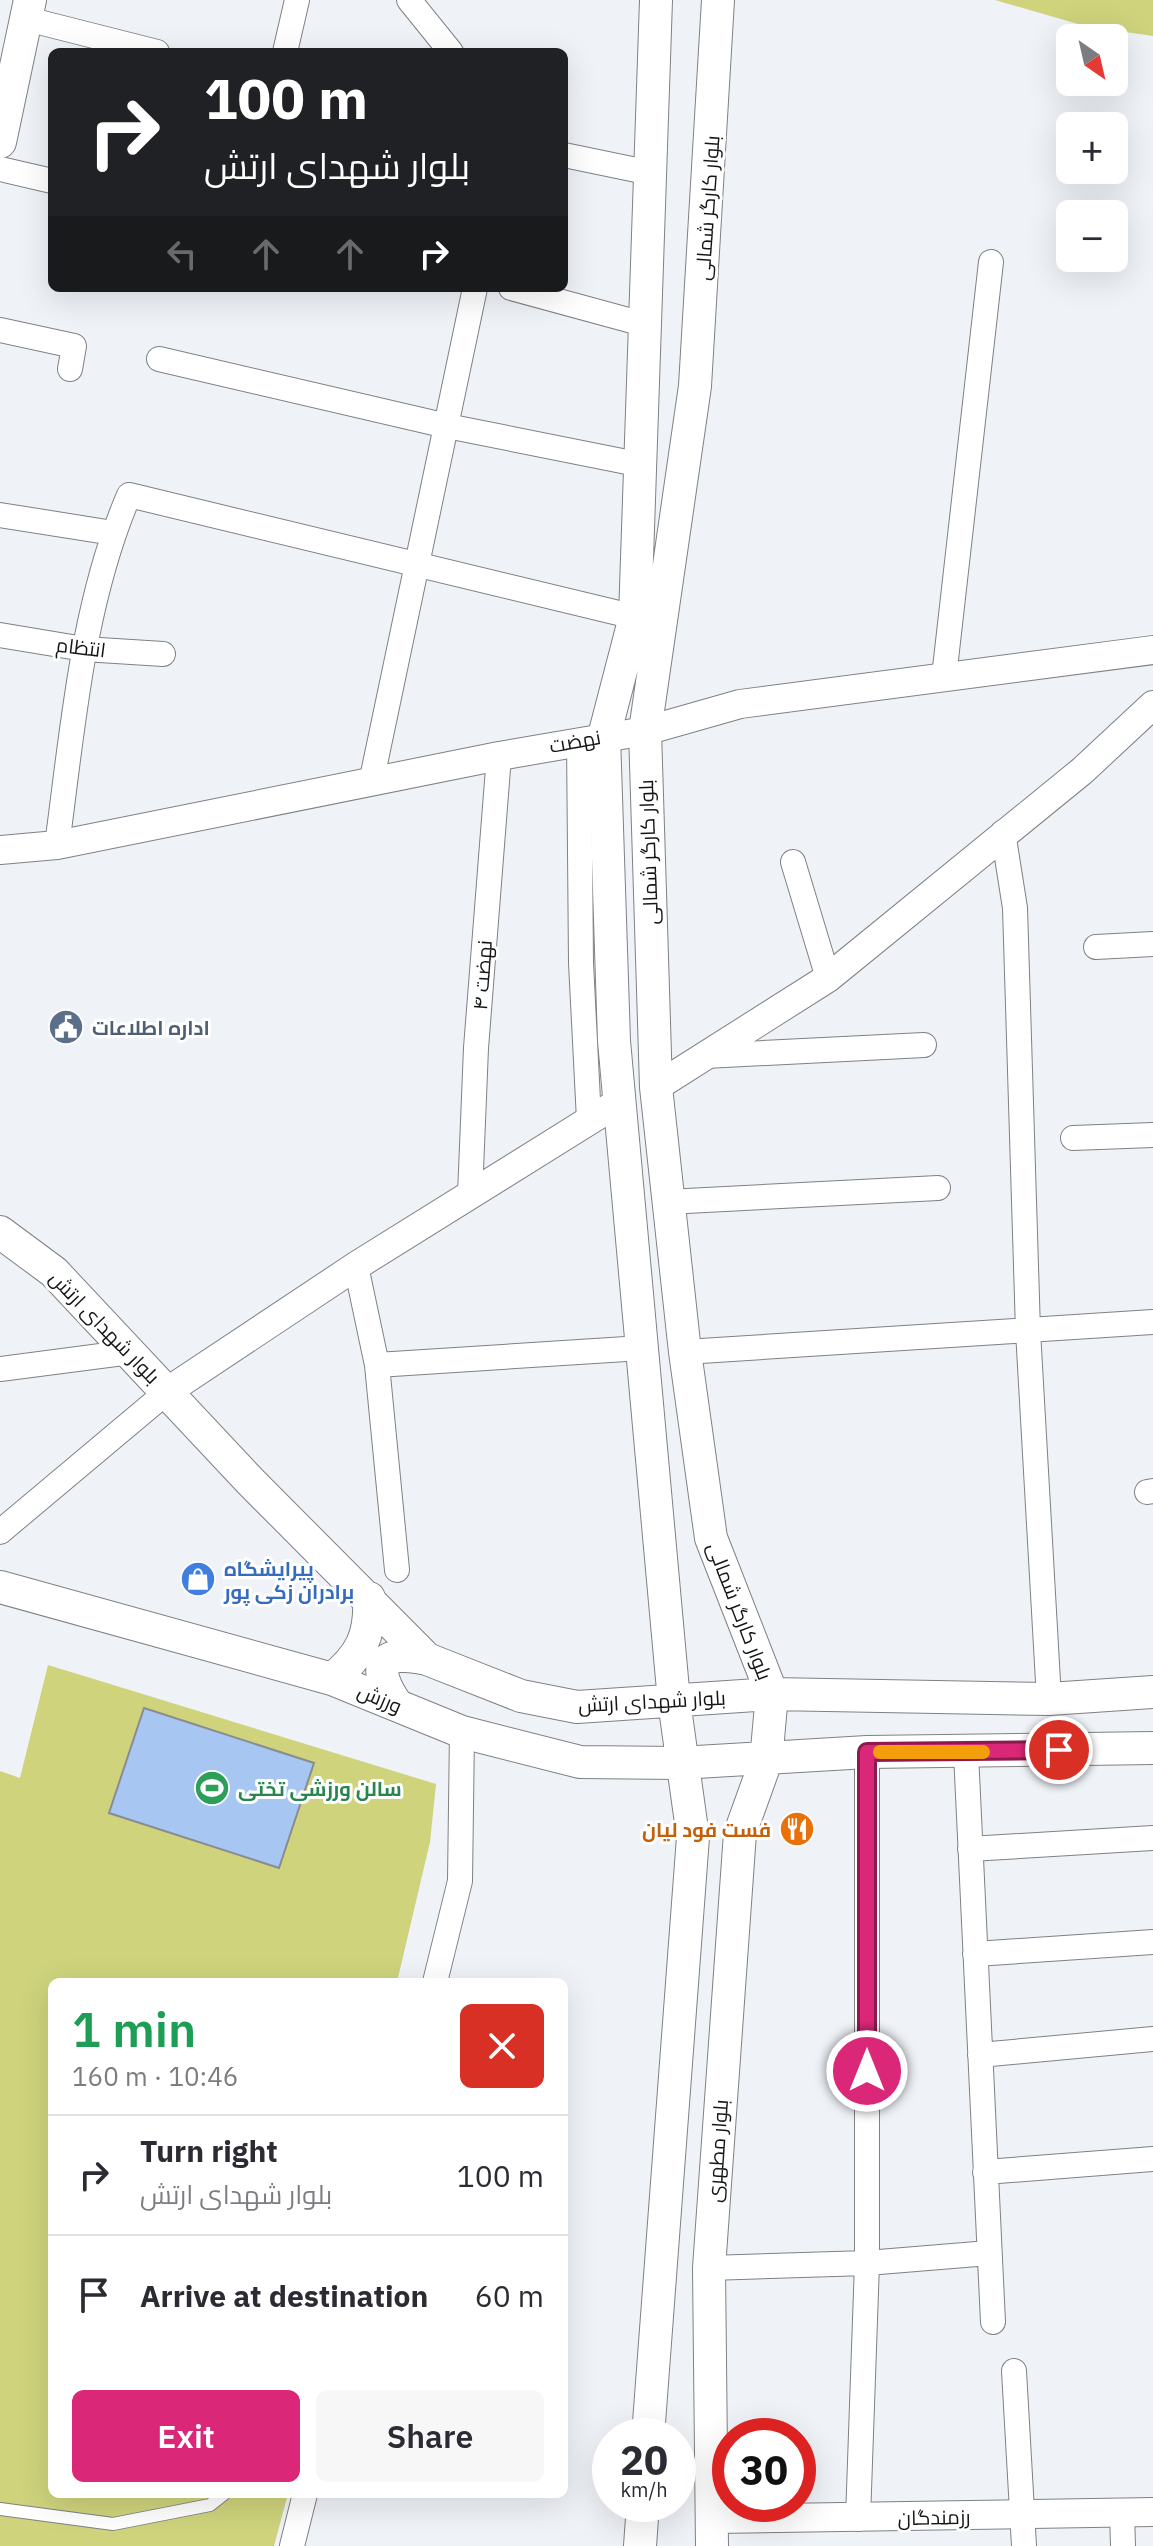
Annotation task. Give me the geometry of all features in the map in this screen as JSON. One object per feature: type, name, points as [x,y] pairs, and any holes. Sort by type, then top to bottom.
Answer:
[{"type":"main road","name":"بلوار کارگر شمالی","points":[[656,0],[635,617],[592,738],[619,1102],[680,1763]]},
{"type":"main road","name":"بلوار کارگر شمالی","points":[[718,0],[695,386],[645,731],[656,1087],[685,1352],[711,1538],[772,1694]]},
{"type":"main road","points":[[0,142],[26,9]]},
{"type":"main road","name":"بلوار شهدای ارتش","points":[[0,1232],[54,1272],[250,1481],[427,1659],[521,1696],[577,1707],[772,1694],[1049,1699],[1153,1692]]},
{"type":"main road","name":"ورزش","points":[[0,1587],[332,1679],[462,1732],[580,1762],[766,1761]]},
{"type":"main road","points":[[332,1679],[351,1664],[364,1645],[370,1622],[369,1598]]},
{"type":"main road","points":[[397,1705],[381,1681],[380,1672],[386,1662],[406,1654],[427,1659]]},
{"type":"main road","name":"بلوار مطهری","points":[[713,2532],[709,2268],[740,1833],[766,1761],[772,1694]]},
{"type":"main road","points":[[766,1761],[867,1752],[1153,1748]]},
{"type":"main road","points":[[649,2418],[693,1837],[680,1763]]},
{"type":"main road","points":[[640,2546],[642,2522]]},
{"type":"street","points":[[286,48],[297,0]]},
{"type":"street","points":[[409,0],[448,48]]},
{"type":"street","points":[[26,9],[145,48]]},
{"type":"street","points":[[568,156],[651,173]]},
{"type":"street","points":[[0,169],[48,180]]},
{"type":"street","points":[[944,677],[991,262]]},
{"type":"street","points":[[371,783],[474,292]]},
{"type":"street","points":[[526,292],[643,324]]},
{"type":"street","points":[[0,330],[74,346],[70,369]]},
{"type":"street","points":[[159,359],[447,426],[642,465]]},
{"type":"street","points":[[57,845],[84,649],[113,533],[129,495],[635,617]]},
{"type":"street","points":[[0,515],[113,533]]},
{"type":"street","name":"انتظام","points":[[0,635],[84,649],[163,654]]},
{"type":"street","name":"نهضت","points":[[0,850],[57,845],[499,756],[645,731],[740,704],[1153,650]]},
{"type":"street","points":[[656,1087],[828,978],[1003,832],[1082,771],[1153,705]]},
{"type":"street","points":[[589,1120],[581,963],[592,738]]},
{"type":"street","name":"نهضت ۴","points":[[470,1195],[476,1048],[499,756]]},
{"type":"street","points":[[1003,832],[1015,908],[1028,1331],[1049,1699]]},
{"type":"street","points":[[793,862],[828,978]]},
{"type":"street","points":[[1096,947],[1153,944]]},
{"type":"street","points":[[705,1056],[924,1045]]},
{"type":"street","points":[[0,1532],[168,1391],[356,1266],[619,1102]]},
{"type":"street","points":[[1073,1138],[1153,1135]]},
{"type":"street","points":[[667,1202],[938,1188]]},
{"type":"street","points":[[356,1266],[377,1365],[397,1570]]},
{"type":"street","points":[[685,1352],[1153,1322]]},
{"type":"street","points":[[377,1365],[642,1348]]},
{"type":"street","points":[[0,1369],[131,1352]]},
{"type":"street","points":[[436,1978],[460,1881],[462,1732]]},
{"type":"street","points":[[858,2519],[867,2263],[867,1752]]},
{"type":"street","points":[[966,1753],[993,2322]]},
{"type":"street","points":[[970,1849],[1153,1838]]},
{"type":"street","points":[[975,1954],[1153,1942]]},
{"type":"street","points":[[980,2055],[1153,2039]]},
{"type":"street","points":[[985,2172],[1153,2159]]},
{"type":"street","points":[[709,2268],[867,2263],[989,2253]]},
{"type":"street","points":[[1014,2371],[1024,2546]]},
{"type":"street","points":[[292,2546],[304,2498]]},
{"type":"street","points":[[1122,2512],[1123,2546]]},
{"type":"street","name":"رزمندگان","points":[[713,2532],[858,2519],[1153,2512]]},
{"type":"lane","points":[[0,2509],[113,2524],[210,2505],[219,2498]]},
{"type":"green space","points":[[995,0],[1153,0],[1153,36],[1128,32],[1128,24],[1078,24]]},
{"type":"green space","points":[[48,1665],[436,1784],[430,1842],[398,1978],[48,1978],[48,2498],[287,2498],[274,2546],[0,2546],[0,1771],[20,1778]]},
{"type":"building","name":"سالن ورزشی تختی","points":[[144,1708],[314,1763],[279,1868],[109,1813]]},
{"type":"slow traffic","points":[[880,1752],[983,1752]]},
{"type":"place","name":"اداره اطلاعات","points":[[66,1027]]},
{"type":"place","name":"پیرایشگاه برادران زکی پور","points":[[198,1579]]},
{"type":"place","name":"سالن ورزشی تختی","points":[[212,1788]]},
{"type":"place","name":"فست فود لیان","points":[[797,1829]]},
{"type":"route","points":[[867,2071],[867,1752],[1059,1750]]}]
